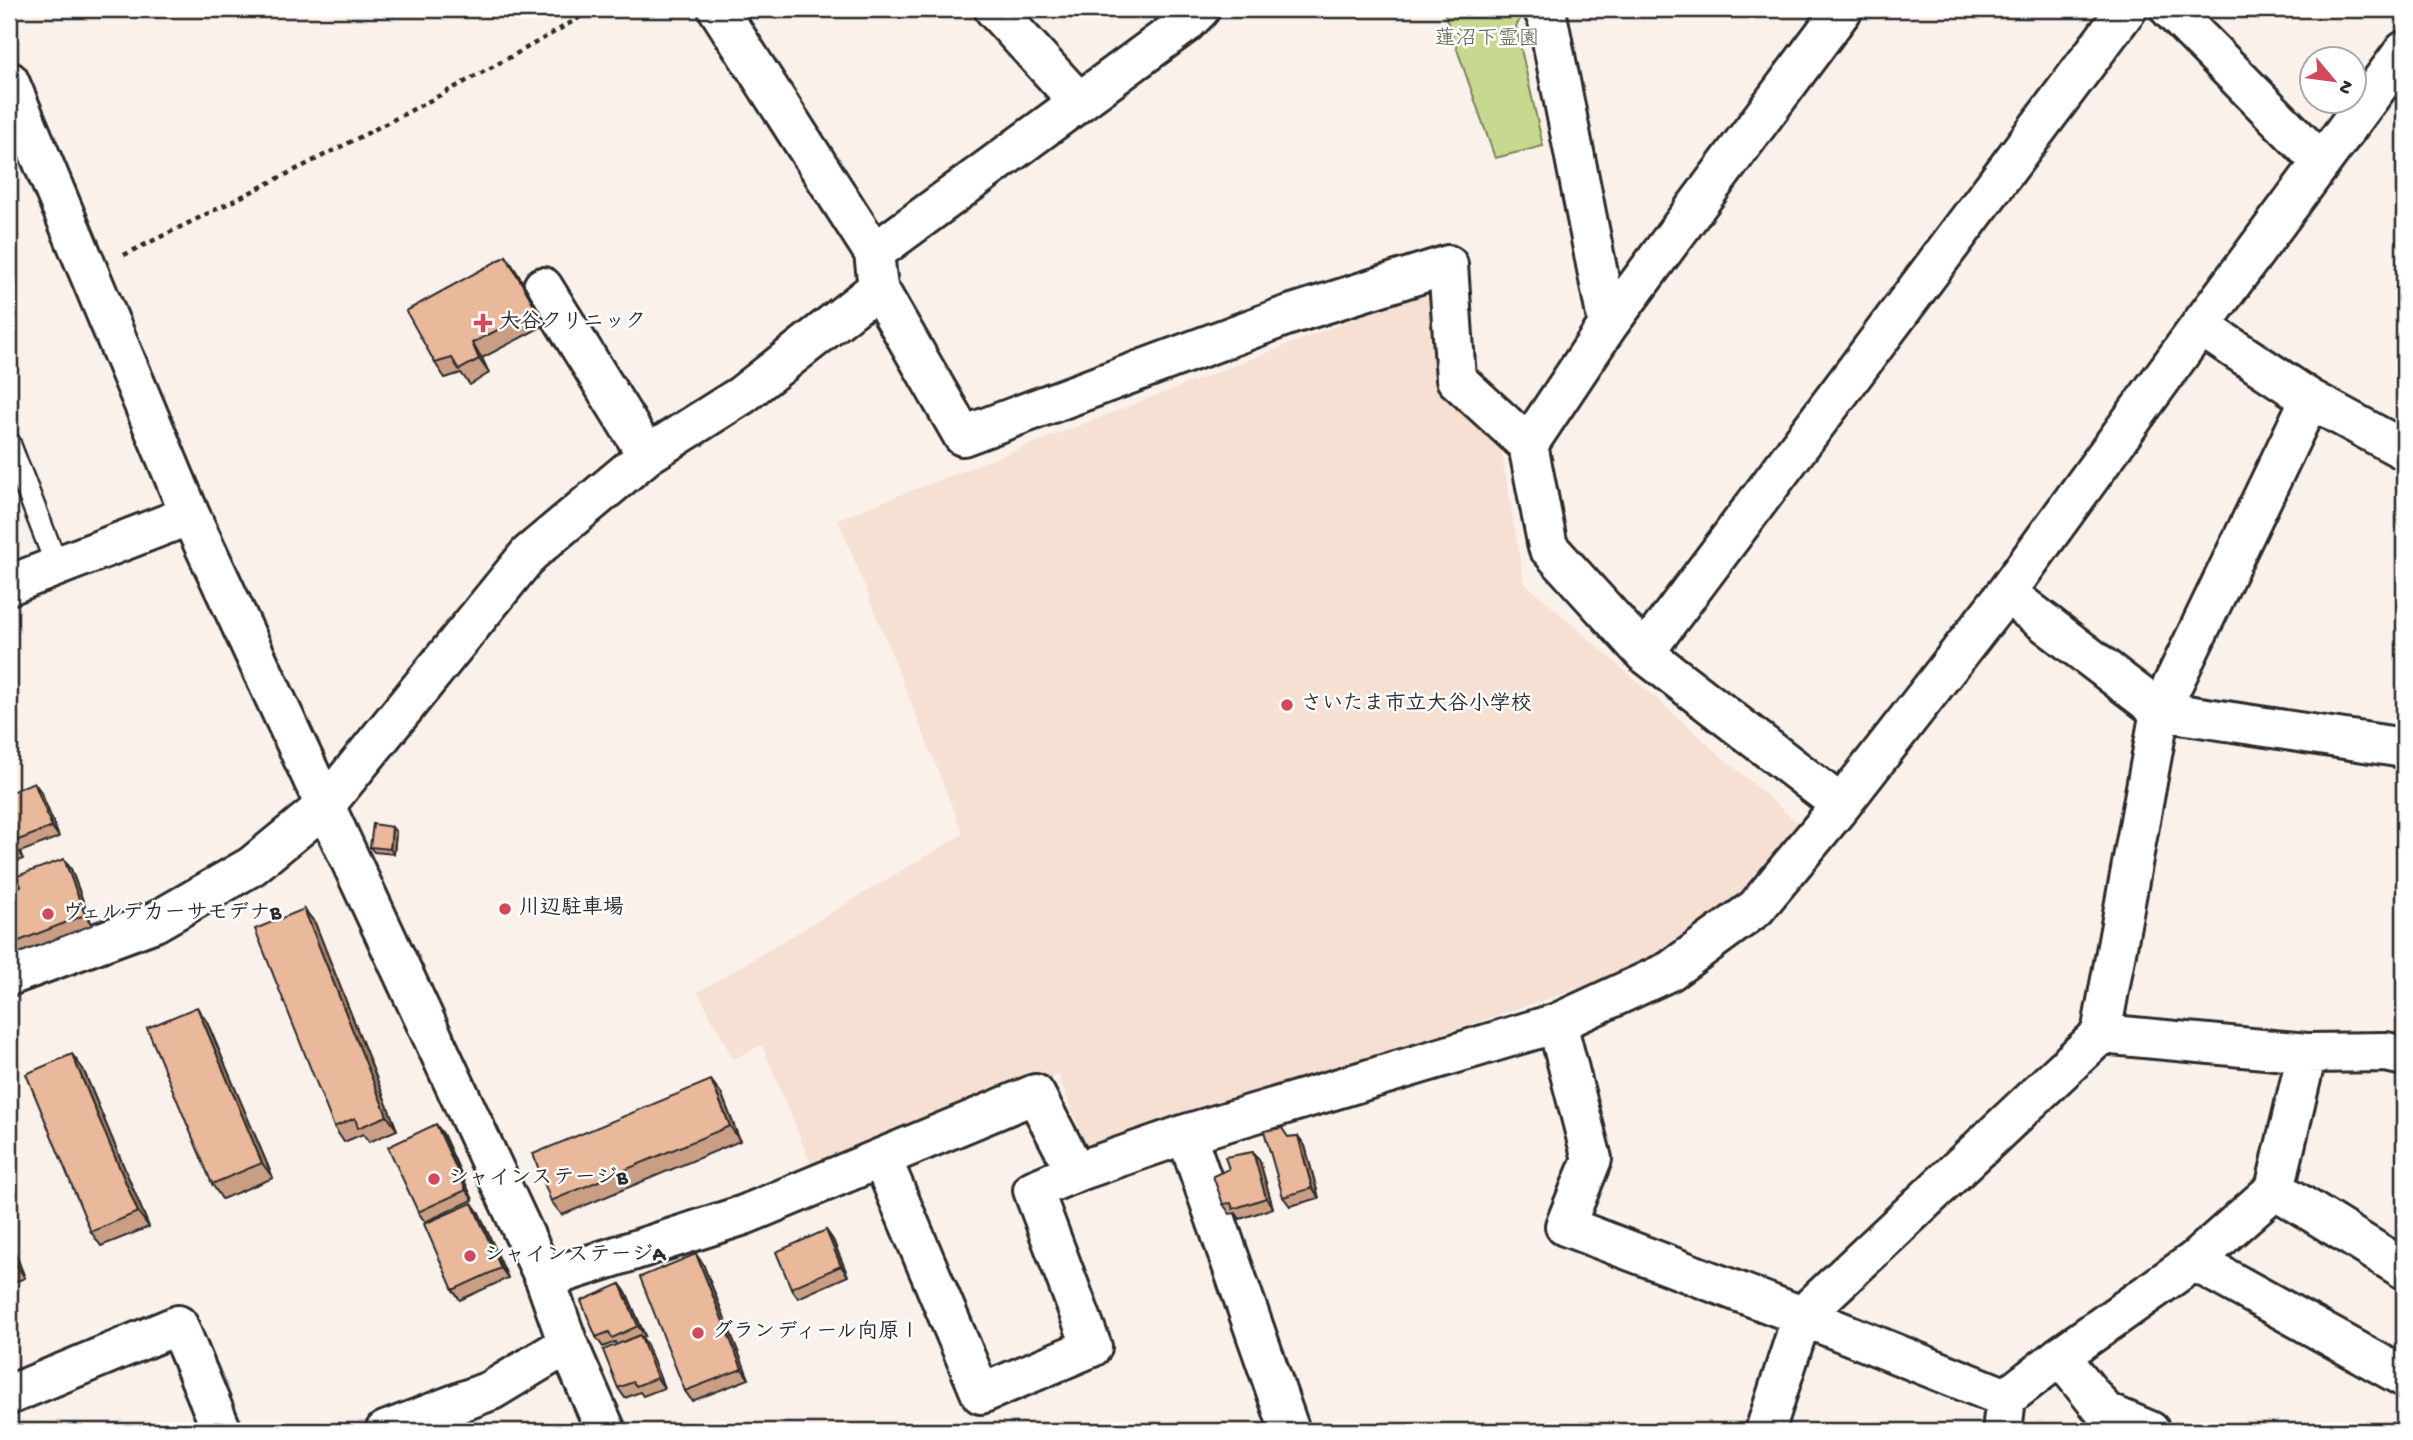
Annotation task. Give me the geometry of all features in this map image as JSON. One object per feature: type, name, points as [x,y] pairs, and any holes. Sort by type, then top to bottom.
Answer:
[{"type":"street","points":[[718,9],[876,271],[963,436],[1286,316],[1448,265],[1456,379],[1528,445],[1548,547],[1644,653],[1841,805]]},
{"type":"street","points":[[993,9],[1079,102]]},
{"type":"street","points":[[9,976],[155,922],[252,866],[324,807],[529,554],[647,455],[742,395],[876,271],[1079,102],[1185,24],[1200,9]]},
{"type":"street","points":[[1528,445],[1608,325],[1843,9]]},
{"type":"street","points":[[1644,653],[2127,9]]},
{"type":"street","points":[[2170,9],[2321,162]]},
{"type":"street","points":[[1549,13],[1608,325]]},
{"type":"street","points":[[882,1159],[981,1394],[1093,1347],[1033,1190],[1076,1172],[1186,1134],[1557,1023],[1670,971],[1756,908],[1841,805],[2006,593],[2404,51]]},
{"type":"street","points":[[9,81],[190,515],[545,1279],[568,1344],[606,1431]]},
{"type":"street","points":[[543,287],[647,455]]},
{"type":"street","points":[[2200,326],[2310,399],[2404,450]]},
{"type":"street","points":[[1765,1431],[1802,1316],[2101,1034],[2160,710],[2310,399]]},
{"type":"street","points":[[9,585],[190,515]]},
{"type":"street","points":[[2006,593],[2160,710],[2404,748]]},
{"type":"street","points":[[1557,1023],[1592,1159],[1565,1226],[1802,1316],[2004,1414],[2060,1356],[2194,1261],[2275,1189],[2307,1053]]},
{"type":"street","points":[[2101,1034],[2307,1053],[2386,1052],[2404,1056]]},
{"type":"street","points":[[545,1279],[744,1215],[1035,1094],[1076,1172]]},
{"type":"street","points":[[1186,1134],[1290,1431]]},
{"type":"street","points":[[2275,1189],[2404,1269]]},
{"type":"street","points":[[2194,1261],[2404,1377]]},
{"type":"street","points":[[9,1395],[178,1325],[222,1431]]},
{"type":"street","points":[[385,1431],[492,1390],[568,1344]]},
{"type":"street","points":[[2060,1356],[2105,1412],[2150,1431]]},
{"type":"lane","points":[[9,443],[57,566]]},
{"type":"path","points":[[88,272],[345,145],[517,55],[594,9]]},
{"type":"shaded area","name":"さいたま市立大谷小学校","points":[[1434,288],[1442,382],[1501,448],[1524,582],[1802,827],[1681,955],[1088,1150],[1058,1075],[813,1169],[762,1045],[733,1059],[698,992],[963,834],[838,519]]},
{"type":"green space","name":"蓮沼下霊園","points":[[1443,9],[1518,9],[1521,17],[1516,27],[1543,146],[1495,158]]},
{"type":"building","points":[[506,256],[537,310],[472,343],[479,359],[459,370],[452,358],[435,363],[406,311]]},
{"type":"building","points":[[34,782],[52,827],[13,842],[17,849],[9,852],[9,793]]},
{"type":"building","points":[[373,824],[392,827],[390,849],[370,847]]},
{"type":"building","name":"ヴェルデカーサモデナB","points":[[64,859],[85,915],[9,945],[9,891],[21,886],[17,876]]},
{"type":"building","points":[[304,909],[387,1116],[358,1128],[355,1118],[334,1127],[255,929]]},
{"type":"building","points":[[197,1007],[262,1163],[212,1184],[147,1028]]},
{"type":"building","points":[[72,1054],[138,1212],[91,1232],[26,1074]]},
{"type":"building","points":[[711,1080],[730,1126],[551,1201],[533,1154]]},
{"type":"building","name":"シャインステージB","points":[[436,1124],[466,1190],[418,1212],[388,1147]]},
{"type":"building","points":[[1282,1128],[1288,1137],[1298,1136],[1312,1188],[1283,1197],[1264,1131]]},
{"type":"building","points":[[1253,1152],[1266,1198],[1233,1209],[1231,1203],[1223,1204],[1213,1176],[1229,1169],[1225,1157]]},
{"type":"building","name":"シャインステージA","points":[[472,1203],[501,1268],[453,1290],[424,1224]]},
{"type":"building","points":[[826,1230],[841,1266],[791,1288],[776,1252]]},
{"type":"building","points":[[9,1248],[15,1263],[9,1266]]},
{"type":"building","name":"グランディール向原Ⅰ","points":[[696,1254],[742,1369],[685,1391],[640,1277]]},
{"type":"building","points":[[620,1284],[638,1326],[612,1338],[609,1332],[596,1337],[581,1301]]},
{"type":"building","points":[[640,1335],[657,1378],[636,1386],[633,1382],[618,1388],[603,1350]]},
{"type":"place","name":"大谷クリニック","points":[[483,323]]},
{"type":"place","name":"さいたま市立大谷小学校","points":[[1287,705]]},
{"type":"place","name":"川辺駐車場","points":[[505,909]]},
{"type":"place","name":"ヴェルデカーサモデナB","points":[[48,914]]},
{"type":"place","name":"シャインステージB","points":[[434,1179]]},
{"type":"place","name":"シャインステージA","points":[[470,1256]]},
{"type":"place","name":"グランディール向原Ⅰ","points":[[698,1333]]}]
